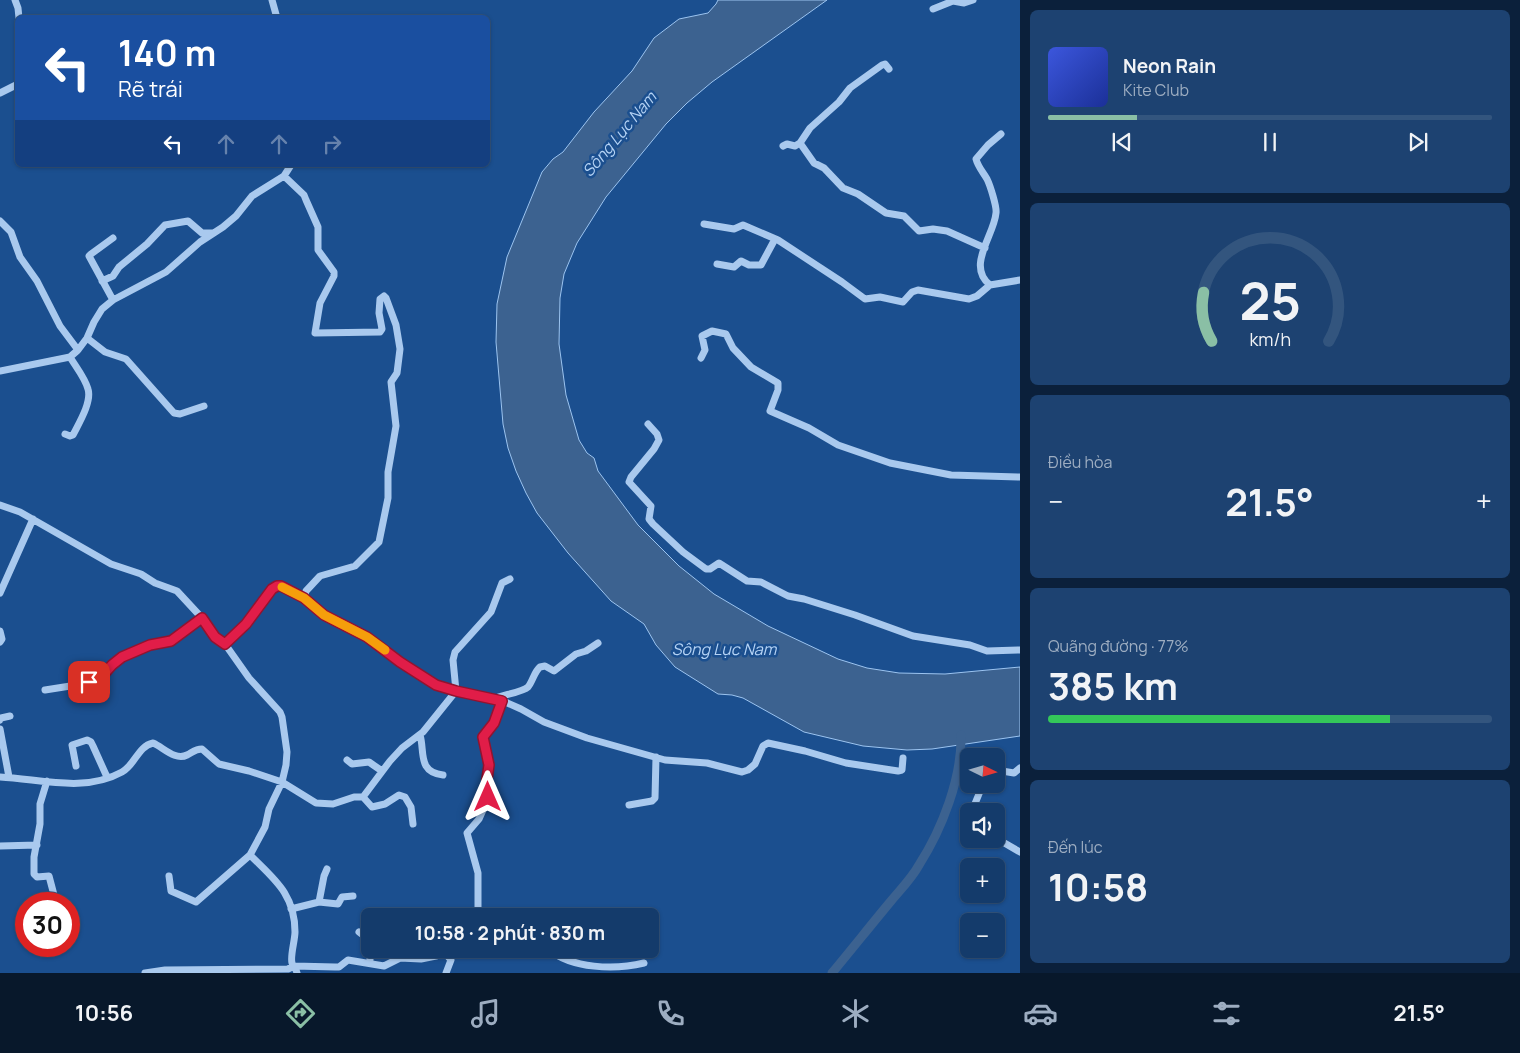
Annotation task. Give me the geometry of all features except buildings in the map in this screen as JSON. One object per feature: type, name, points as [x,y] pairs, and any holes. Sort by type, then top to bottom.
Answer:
[{"type":"street","points":[[15,0],[19,15]]},
{"type":"street","points":[[272,0],[276,15]]},
{"type":"street","points":[[933,9],[953,1],[964,3],[972,0]]},
{"type":"street","points":[[783,146],[787,144],[796,146],[800,143],[810,128],[839,102],[858,81],[882,65],[885,64],[889,69]]},
{"type":"street","points":[[0,94],[15,86]]},
{"type":"street","points":[[990,285],[982,277],[980,270],[984,248],[993,228],[996,211],[988,182],[976,159],[1001,134]]},
{"type":"street","points":[[800,143],[814,163],[824,168],[843,188],[858,194],[886,213],[904,216],[919,231],[933,229],[947,231],[984,248]]},
{"type":"street","points":[[0,371],[70,357],[87,338],[102,309],[113,300],[166,272],[212,233],[236,216],[252,196],[284,176],[290,167]]},
{"type":"street","points":[[284,176],[304,195],[318,227],[318,250],[334,272],[334,276],[320,303],[315,333],[380,332],[382,329],[378,306],[380,298],[384,296],[396,325],[400,345],[397,373],[391,382],[396,411],[395,436],[388,472],[388,498],[380,542],[355,566],[320,576],[306,591],[304,598]]},
{"type":"street","points":[[0,221],[10,232],[20,257],[37,281],[60,326],[78,350]]},
{"type":"street","points":[[102,281],[112,276],[117,269],[142,249],[167,224],[188,221],[202,233],[212,233]]},
{"type":"street","points":[[704,224],[734,229],[743,225],[775,239],[842,282],[865,300],[880,296],[903,302],[912,292],[918,290],[969,299],[977,296],[990,285],[1020,280]]},
{"type":"street","points":[[113,300],[90,255],[114,238]]},
{"type":"street","points":[[717,264],[734,267],[741,261],[749,265],[761,265],[775,239]]},
{"type":"street","points":[[701,358],[705,350],[702,336],[712,330],[726,334],[733,348],[751,367],[778,383],[778,390],[769,409],[771,412],[809,428],[838,445],[890,463],[951,475],[1020,477]]},
{"type":"street","points":[[87,338],[105,352],[126,359],[174,413],[180,414],[204,406]]},
{"type":"street","points":[[65,434],[70,436],[73,434],[83,416],[89,395],[87,386],[70,357]]},
{"type":"street","points":[[648,424],[658,434],[659,440],[629,482],[651,506],[649,519],[653,524],[706,569],[710,570],[719,563],[746,581],[761,582],[788,596],[855,615],[913,636],[970,645],[987,651],[1020,650]]},
{"type":"street","points":[[0,505],[33,518],[111,564],[141,574],[155,583],[177,591],[202,618],[215,637],[225,644],[250,678],[280,712],[287,757],[282,782],[268,809],[265,827],[250,855],[196,902],[171,891],[169,876]]},
{"type":"street","points":[[0,593],[33,518]]},
{"type":"street","points":[[0,777],[76,784],[98,781],[124,770],[145,746],[153,743],[180,757],[186,756],[196,749],[202,749],[219,764],[249,771],[282,782],[312,802],[334,804],[363,797],[398,752],[420,734],[456,691],[453,656],[461,644],[491,612],[502,583],[510,579]]},
{"type":"street","points":[[225,644],[246,624],[274,587],[281,586],[304,598],[324,615],[367,637],[400,662],[436,685],[502,701],[544,722],[604,744],[670,761],[708,763],[744,772],[755,764],[765,744],[772,743],[846,763],[898,771],[902,770],[903,758]]},
{"type":"street","points":[[45,690],[83,684],[99,678],[122,657],[150,645],[171,641],[202,618]]},
{"type":"street","points":[[0,631],[2,639],[0,642]]},
{"type":"street","points":[[493,699],[524,690],[529,686],[536,670],[540,667],[544,666],[554,671],[576,654],[586,651],[598,643]]},
{"type":"street","points":[[478,908],[478,873],[467,834],[486,805],[489,765],[483,737],[494,723],[502,701]]},
{"type":"street","points":[[0,720],[10,716]]},
{"type":"street","points":[[0,729],[10,777]]},
{"type":"street","points":[[420,734],[422,759],[433,773],[443,775]]},
{"type":"street","points":[[76,766],[72,744],[87,740],[93,746],[107,777]]},
{"type":"street","points":[[629,805],[652,801],[655,798],[656,758]]},
{"type":"street","points":[[347,760],[352,764],[369,762],[382,771]]},
{"type":"street","points":[[1005,773],[1012,774],[1020,768]]},
{"type":"street","points":[[47,781],[40,804],[40,824],[33,867],[34,874],[37,877],[49,876],[53,892]]},
{"type":"street","points":[[363,797],[370,805],[375,806],[385,804],[399,795],[405,797],[411,807],[414,824]]},
{"type":"street","points":[[1005,844],[1020,852]]},
{"type":"street","points":[[0,846],[37,845]]},
{"type":"street","points":[[250,855],[282,886],[295,926],[292,962],[296,970]]},
{"type":"street","points":[[319,902],[327,869]]},
{"type":"street","points":[[291,909],[319,902],[338,904],[342,897],[353,896]]},
{"type":"street","points":[[370,958],[370,963]]},
{"type":"street","points":[[145,973],[165,970],[296,970],[335,967],[348,960],[384,966],[400,958],[424,958]]},
{"type":"street","points":[[446,973],[451,962],[450,958]]},
{"type":"street","points":[[565,958],[582,964],[623,967],[644,964]]},
{"type":"water","name":"Sông Lục Nam","points":[[718,0],[827,0],[712,82],[687,103],[666,124],[606,197],[577,243],[564,274],[560,298],[559,344],[566,395],[579,440],[587,453],[594,458],[598,471],[638,525],[679,566],[714,594],[768,626],[838,659],[867,668],[899,673],[945,674],[1020,667],[1020,736],[932,749],[907,750],[863,746],[804,732],[743,698],[718,694],[675,667],[656,645],[644,624],[611,601],[568,553],[537,513],[516,471],[508,448],[503,424],[496,342],[497,304],[507,257],[542,172],[553,159],[563,152],[594,112],[632,71],[654,38],[679,19],[708,13]]},
{"type":"waterway","points":[[832,973],[909,879],[927,851],[943,819],[954,786],[958,768],[961,735]]},
{"type":"slow traffic","points":[[282,587],[304,598],[324,615],[373,640],[385,650]]},
{"type":"route","points":[[89,682],[99,678],[117,660],[127,654],[150,645],[171,641],[202,618],[215,637],[225,644],[246,624],[272,589],[281,586],[304,598],[324,615],[345,627],[361,633],[400,662],[436,685],[442,688],[502,701],[494,723],[483,737],[489,765],[487,779],[488,797]]}]
